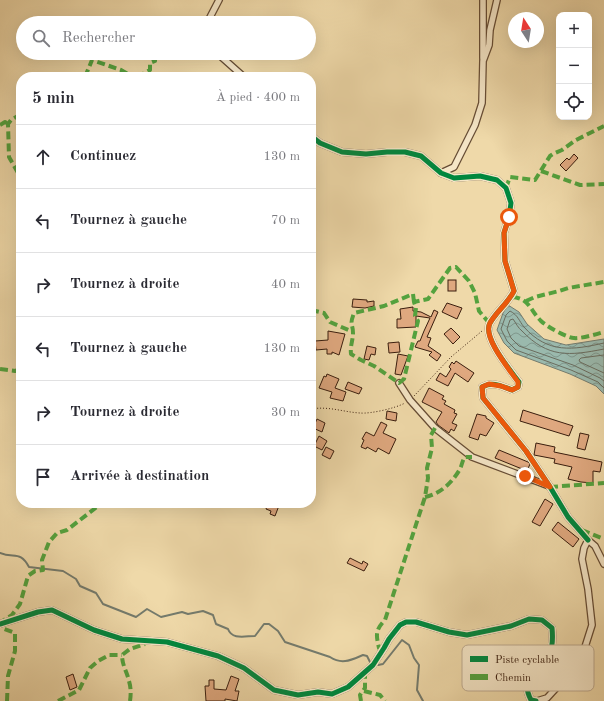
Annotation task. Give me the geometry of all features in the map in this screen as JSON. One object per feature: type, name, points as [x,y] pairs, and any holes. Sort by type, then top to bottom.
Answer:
[{"type":"street","points":[[211,16],[219,0]]},
{"type":"street","points":[[440,173],[454,167],[475,125],[482,103],[483,0]]},
{"type":"street","points":[[483,61],[489,45],[490,30],[497,0]]},
{"type":"street","points":[[225,60],[238,72]]},
{"type":"street","points":[[316,140],[342,152],[366,154],[405,152],[413,154],[420,156],[440,173],[454,178],[480,176],[497,180],[506,188],[511,203],[509,217],[504,233],[505,261],[514,291],[512,297],[497,313],[488,328],[494,345],[518,382],[518,387],[512,390],[489,384],[482,387],[483,398],[526,451],[568,517],[595,546],[604,564]]},
{"type":"street","points":[[399,383],[410,400],[435,428],[472,457],[550,487]]},
{"type":"street","points":[[586,645],[592,625],[588,589],[582,559],[584,548],[588,540]]},
{"type":"street","points":[[0,624],[38,612],[52,610],[94,630],[122,639],[167,642],[218,656],[244,668],[274,690],[298,694],[318,692],[332,694],[348,687],[373,665],[389,639],[400,625],[406,622],[416,622],[449,632],[467,635],[511,626],[529,619],[542,620],[552,628],[552,645]]},
{"type":"street","points":[[527,691],[531,700],[537,701],[547,698],[553,691]]},
{"type":"path","points":[[416,393],[462,346],[480,331],[488,328]]},
{"type":"path","points":[[316,408],[322,407],[361,413],[397,407],[410,400]]},
{"type":"water","points":[[508,305],[519,312],[527,324],[544,339],[566,345],[604,339],[604,394],[596,386],[570,374],[514,353],[504,343],[497,330],[503,313]]},
{"type":"building","points":[[574,154],[578,158],[566,171],[560,165],[567,158],[569,160]]},
{"type":"building","points":[[448,280],[456,280],[456,291],[448,291]]},
{"type":"building","points":[[353,299],[367,300],[367,302],[374,301],[374,306],[365,308],[352,307]]},
{"type":"building","points":[[447,303],[462,308],[457,319],[442,312]]},
{"type":"building","points":[[413,307],[413,311],[421,312],[431,317],[434,310],[438,312],[427,337],[431,338],[428,346],[441,355],[437,361],[429,355],[432,352],[415,347],[418,341],[420,341],[430,318],[416,316],[416,327],[397,328],[397,319],[401,319],[400,309]]},
{"type":"building","points":[[451,328],[460,337],[453,344],[444,334]]},
{"type":"building","points":[[328,331],[345,334],[339,355],[332,352],[332,354],[327,354],[327,349],[316,350],[316,341],[328,340]]},
{"type":"building","points":[[399,342],[400,352],[389,353],[388,343]]},
{"type":"building","points":[[367,346],[376,348],[375,355],[371,354],[369,360],[364,359]]},
{"type":"building","points":[[398,354],[408,356],[401,375],[395,374]]},
{"type":"building","points":[[456,361],[474,373],[468,382],[455,373],[448,386],[436,380],[440,373],[446,377],[451,369],[449,367],[452,362],[454,364]]},
{"type":"building","points":[[327,374],[339,379],[335,388],[346,392],[343,401],[330,398],[332,392],[319,388],[324,376],[326,377]]},
{"type":"building","points":[[348,382],[362,388],[359,394],[345,389]]},
{"type":"building","points":[[429,388],[444,396],[442,399],[446,401],[444,404],[455,410],[454,413],[457,414],[452,423],[457,425],[454,431],[451,429],[449,433],[438,425],[436,422],[442,412],[422,402]]},
{"type":"building","points":[[523,410],[573,426],[569,436],[520,421]]},
{"type":"building","points":[[387,411],[397,413],[396,421],[386,419]]},
{"type":"building","points":[[477,414],[486,416],[486,418],[494,423],[486,436],[480,434],[478,440],[469,437]]},
{"type":"building","points":[[317,419],[325,423],[322,432],[316,429]]},
{"type":"building","points":[[381,422],[387,425],[383,433],[396,439],[389,454],[378,448],[376,452],[367,447],[366,449],[361,447],[364,440],[362,439],[366,432],[374,436]]},
{"type":"building","points":[[580,433],[589,435],[585,450],[577,448]]},
{"type":"building","points":[[319,436],[327,441],[322,450],[316,447],[316,442]]},
{"type":"building","points":[[536,443],[555,447],[554,452],[602,462],[600,472],[593,471],[593,483],[568,479],[572,467],[554,463],[555,459],[534,455]]},
{"type":"building","points":[[326,447],[334,451],[330,459],[322,455]]},
{"type":"building","points":[[499,450],[528,462],[530,464],[527,471],[495,458]]},
{"type":"building","points":[[545,499],[553,504],[540,526],[532,522]]},
{"type":"building","points":[[278,508],[275,516],[270,514],[271,511],[266,509]]},
{"type":"building","points":[[558,522],[579,539],[573,547],[552,530]]},
{"type":"building","points":[[350,558],[362,564],[363,561],[368,564],[364,571],[347,563]]},
{"type":"building","points":[[73,674],[77,687],[70,690],[66,677]]},
{"type":"building","points":[[231,676],[239,679],[235,691],[239,691],[237,701],[225,699],[225,701],[206,701],[205,686],[209,686],[209,680],[214,680],[214,689],[226,690]]},
{"type":"waterway","points":[[0,553],[23,558],[29,567],[63,571],[76,579],[80,586],[96,593],[103,604],[136,617],[147,609],[161,617],[182,612],[188,614],[203,611],[213,615],[216,624],[228,629],[232,635],[243,637],[255,636],[264,624],[269,624],[278,631],[285,642],[339,661],[346,661],[363,655],[367,656],[370,662]]},
{"type":"waterway","points":[[378,665],[383,664],[402,640],[409,645],[414,658],[419,665],[417,690],[423,701]]},
{"type":"marked path","points":[[87,72],[92,60]]},
{"type":"marked path","points":[[92,60],[124,72]]},
{"type":"marked path","points":[[146,72],[150,70],[150,63],[155,60]]},
{"type":"marked path","points":[[16,117],[8,124],[9,157],[16,169]]},
{"type":"marked path","points":[[0,125],[5,122],[8,124]]},
{"type":"marked path","points":[[506,188],[510,177],[535,180],[550,156],[576,140],[604,126]]},
{"type":"marked path","points":[[541,171],[580,185],[604,184]]},
{"type":"marked path","points":[[414,302],[413,294],[384,306],[354,313],[352,320],[353,333],[351,354],[374,366],[399,383],[404,379],[418,321],[415,316],[416,308],[414,302],[428,299],[450,268],[456,267],[469,281],[475,293],[479,311],[490,324]]},
{"type":"marked path","points":[[526,301],[568,288],[604,282]]},
{"type":"marked path","points":[[512,297],[526,302],[537,317],[544,323],[567,336],[580,338],[604,332]]},
{"type":"marked path","points":[[316,311],[324,313],[330,322],[353,332]]},
{"type":"marked path","points":[[0,369],[16,371]]},
{"type":"marked path","points":[[384,648],[379,648],[377,633],[379,627],[385,620],[425,497],[428,478],[427,468],[432,448],[431,435],[435,428]]},
{"type":"marked path","points":[[425,497],[441,491],[457,474],[465,457],[472,457]]},
{"type":"marked path","points":[[550,487],[604,483]]},
{"type":"marked path","points":[[7,701],[8,676],[15,651],[15,633],[4,629],[2,625],[4,620],[12,615],[20,604],[28,576],[35,571],[43,570],[42,560],[49,542],[57,533],[67,530],[96,508]]},
{"type":"marked path","points":[[582,530],[604,539]]},
{"type":"marked path","points":[[130,701],[130,686],[122,655],[130,649],[145,644]]},
{"type":"marked path","points":[[58,701],[79,690],[90,668],[98,661],[109,655],[122,655]]},
{"type":"marked path","points":[[361,701],[360,695],[365,688],[365,674]]},
{"type":"marked path","points":[[364,691],[380,695],[385,701]]},
{"type":"cycle path","points":[[316,140],[342,152],[366,154],[405,152],[421,156],[441,173],[454,178],[480,176],[497,180],[506,188],[511,203],[509,217],[504,233],[505,261],[514,291],[490,323],[489,329],[493,345],[519,382],[518,387],[512,390],[493,384],[486,385],[482,387],[483,398],[526,451],[568,517],[588,540]]},
{"type":"cycle path","points":[[0,624],[38,612],[52,610],[94,630],[122,639],[167,642],[218,656],[244,668],[274,690],[298,695],[318,692],[332,694],[348,687],[373,665],[389,639],[400,625],[406,622],[416,622],[449,632],[467,635],[511,626],[529,619],[542,620],[552,628],[552,645]]},
{"type":"cycle path","points":[[528,691],[531,700],[536,701]]},
{"type":"route","points":[[509,217],[504,233],[505,261],[514,286],[514,291],[512,297],[497,313],[488,328],[494,345],[518,382],[518,387],[512,390],[489,384],[482,387],[483,398],[526,451],[550,487],[525,476]]}]
